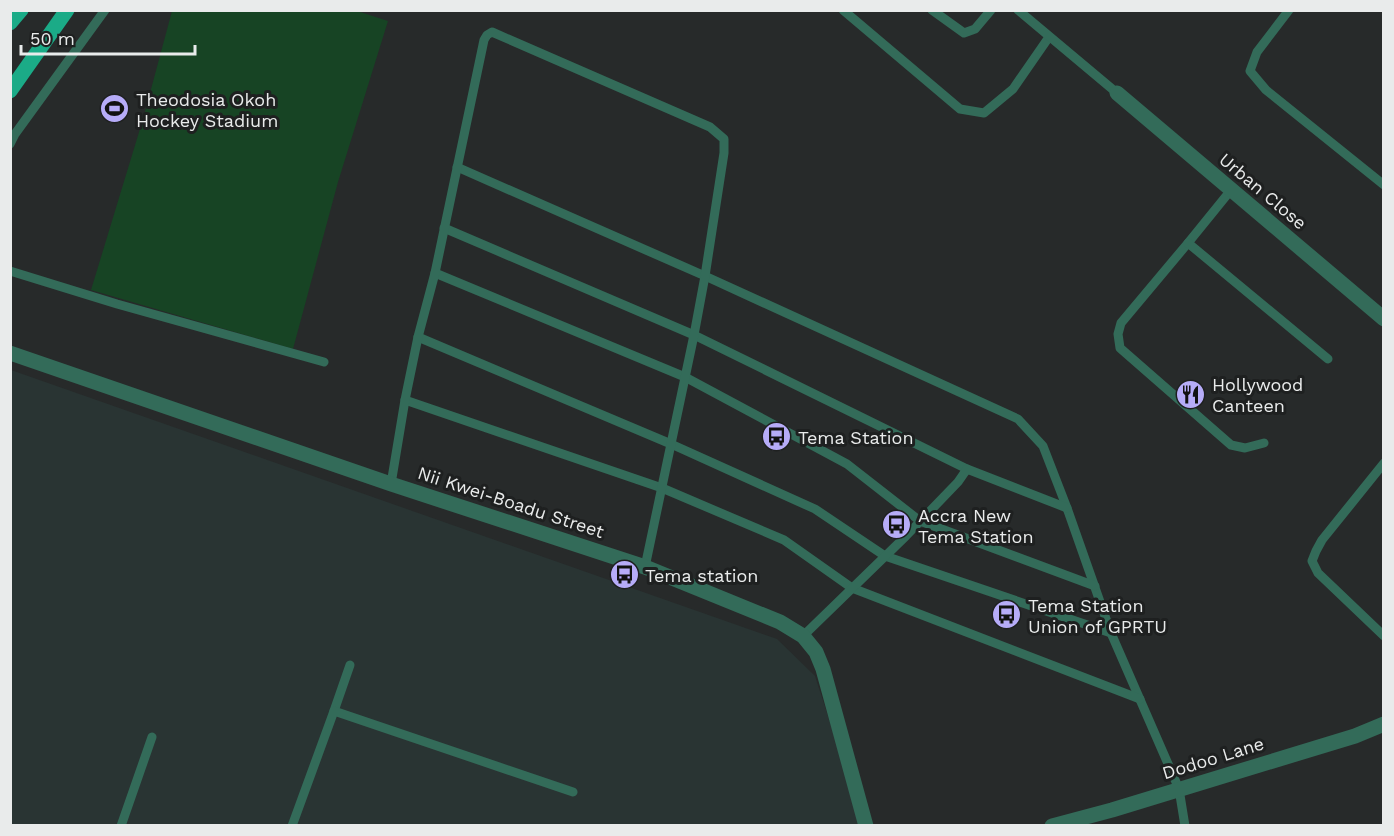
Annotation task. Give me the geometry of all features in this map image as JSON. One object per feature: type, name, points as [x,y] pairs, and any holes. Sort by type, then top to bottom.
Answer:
[{"type":"main road","points":[[10,23],[21,10]]},
{"type":"main road","points":[[10,91],[67,10]]},
{"type":"street","name":"Urban Close","points":[[1117,93],[1382,316]]},
{"type":"street","name":"Nii Kwei-Boadu Street","points":[[10,353],[392,484],[645,567],[780,622],[803,636],[816,652],[823,669],[866,825]]},
{"type":"street","name":"Dodoo Lane","points":[[1052,825],[1112,810],[1355,736],[1383,724]]},
{"type":"lane","points":[[10,144],[105,10]]},
{"type":"lane","points":[[843,10],[960,109],[984,113],[1012,88],[1049,37]]},
{"type":"lane","points":[[932,10],[964,33],[975,29],[991,10]]},
{"type":"lane","points":[[1018,10],[1117,93]]},
{"type":"lane","points":[[1289,10],[1257,52],[1250,71],[1266,90],[1383,185]]},
{"type":"lane","points":[[392,484],[405,400],[418,337],[435,273],[484,39],[492,32],[710,127],[724,139],[724,153],[705,276],[645,567]]},
{"type":"lane","points":[[457,167],[705,276],[1017,419],[1042,446],[1111,633],[1179,789],[1185,825]]},
{"type":"lane","points":[[1231,190],[1121,323],[1118,334],[1120,348],[1231,445],[1245,448],[1264,443]]},
{"type":"lane","points":[[444,228],[694,335],[967,469],[1066,508]]},
{"type":"lane","points":[[1188,243],[1328,359]]},
{"type":"lane","points":[[10,271],[117,304],[324,362]]},
{"type":"lane","points":[[435,273],[685,377],[847,464],[920,521],[1095,586]]},
{"type":"lane","points":[[418,337],[671,444],[814,509],[885,556],[1111,633]]},
{"type":"lane","points":[[405,400],[662,488],[784,540],[852,588],[1140,699]]},
{"type":"lane","points":[[1383,463],[1322,540],[1312,561],[1318,573],[1383,636]]},
{"type":"lane","points":[[803,636],[920,521],[958,482],[967,469]]},
{"type":"lane","points":[[292,825],[350,665]]},
{"type":"lane","points":[[333,711],[573,792]]},
{"type":"lane","points":[[121,825],[152,737]]},
{"type":"shaded area","points":[[11,370],[777,639],[815,676],[854,796],[860,826],[11,826]]},
{"type":"green space","name":"Theodosia Okoh Hockey Stadium","points":[[354,10],[388,21],[338,182],[293,349],[91,290],[143,119],[172,11]]},
{"type":"place","name":"Theodosia Okoh Hockey Stadium","points":[[115,109]]},
{"type":"place","name":"Hollywood Canteen","points":[[1191,394]]},
{"type":"place","name":"Tema Station","points":[[777,437]]},
{"type":"place","name":"Accra New Tema Station","points":[[897,525]]},
{"type":"place","name":"Tema station","points":[[624,575]]},
{"type":"place","name":"Tema Station Union of GPRTU","points":[[1007,615]]}]
